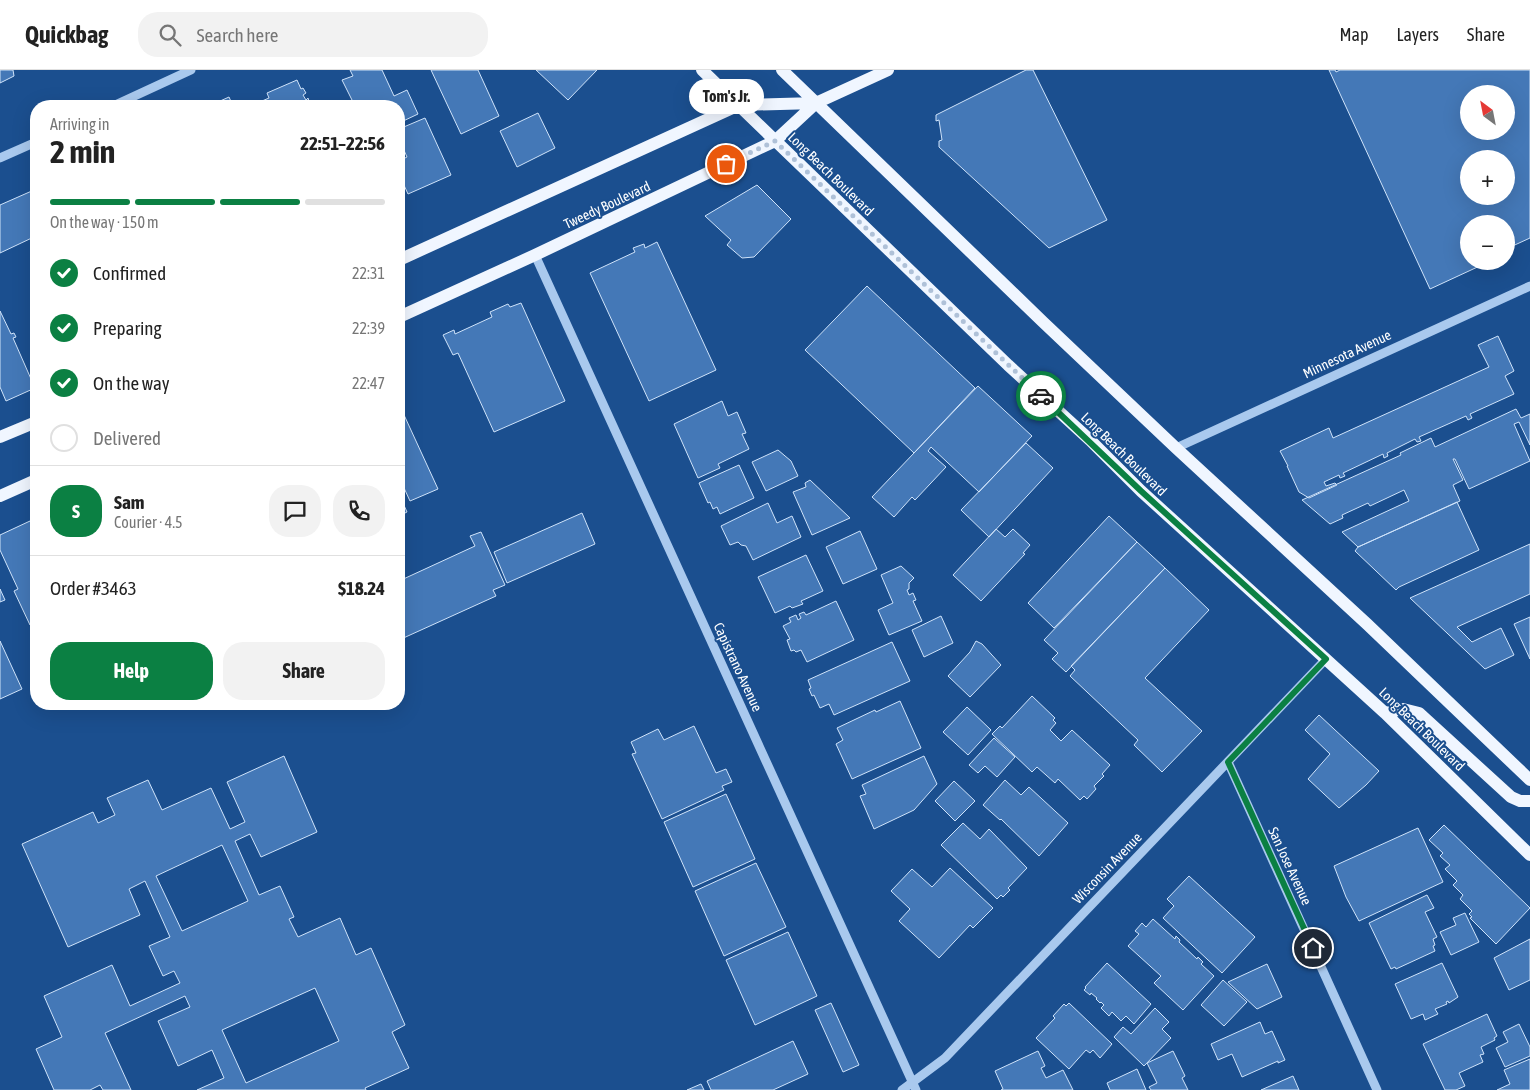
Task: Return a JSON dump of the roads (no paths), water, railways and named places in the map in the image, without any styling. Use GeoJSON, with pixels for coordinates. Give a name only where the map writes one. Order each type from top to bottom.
{"type":"FeatureCollection","features":[{"type":"Feature","properties":{"kind":"main road","name":"Long Beach Boulevard"},"geometry":{"type":"LineString","coordinates":[[702,70],[1141,491],[1385,713],[1530,855]]}},
{"type":"Feature","properties":{"kind":"main road"},"geometry":{"type":"LineString","coordinates":[[782,70],[1176,448],[1367,624],[1530,780]]}},
{"type":"Feature","properties":{"kind":"main road","name":"Tweedy Boulevard"},"geometry":{"type":"LineString","coordinates":[[405,314],[775,141],[816,102],[888,70]]}},
{"type":"Feature","properties":{"kind":"main road","name":"Tweedy Boulevard"},"geometry":{"type":"LineString","coordinates":[[405,257],[739,105],[816,102]]}},
{"type":"Feature","properties":{"kind":"main road"},"geometry":{"type":"LineString","coordinates":[[0,437],[30,424]]}},
{"type":"Feature","properties":{"kind":"main road"},"geometry":{"type":"LineString","coordinates":[[0,496],[30,483]]}},
{"type":"Feature","properties":{"kind":"main road"},"geometry":{"type":"LineString","coordinates":[[1385,713],[1403,709],[1419,713],[1511,796],[1520,801],[1530,801]]}},
{"type":"Feature","properties":{"kind":"street"},"geometry":{"type":"LineString","coordinates":[[126,100],[191,70]]}},
{"type":"Feature","properties":{"kind":"street"},"geometry":{"type":"LineString","coordinates":[[0,158],[30,145]]}},
{"type":"Feature","properties":{"kind":"street","name":"Capistrano Avenue"},"geometry":{"type":"LineString","coordinates":[[535,255],[914,1086]]}},
{"type":"Feature","properties":{"kind":"street","name":"Minnesota Avenue"},"geometry":{"type":"LineString","coordinates":[[1176,448],[1530,286]]}},
{"type":"Feature","properties":{"kind":"street","name":"Wisconsin Avenue"},"geometry":{"type":"LineString","coordinates":[[902,1090],[914,1086],[945,1058],[1326,659]]}},
{"type":"Feature","properties":{"kind":"street","name":"San Jose Avenue"},"geometry":{"type":"LineString","coordinates":[[1228,762],[1378,1090]]}},
{"type":"Feature","properties":{"kind":"place","name":"Tom's Jr."},"geometry":{"type":"Point","coordinates":[726,164]}}]}
